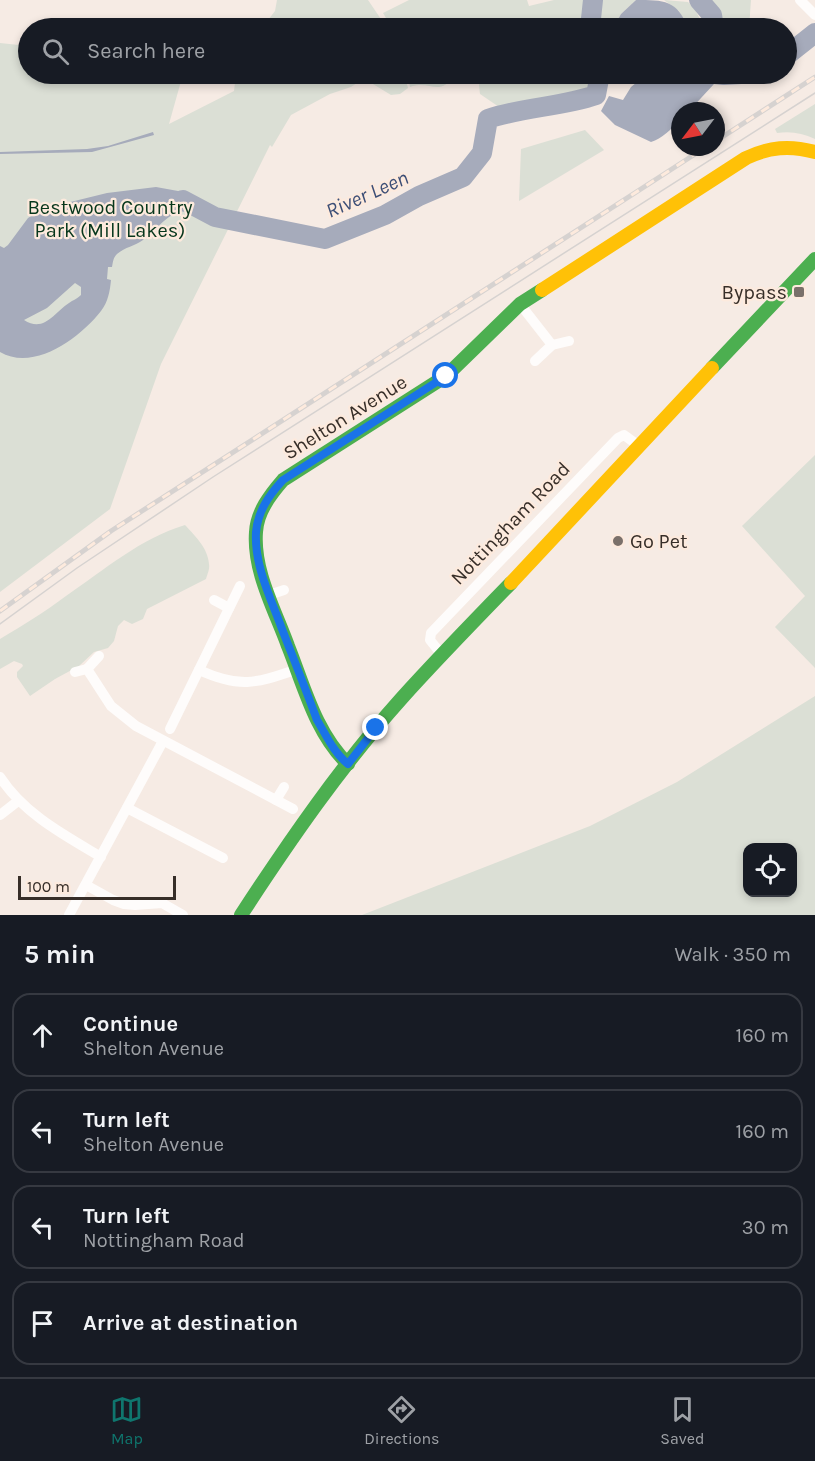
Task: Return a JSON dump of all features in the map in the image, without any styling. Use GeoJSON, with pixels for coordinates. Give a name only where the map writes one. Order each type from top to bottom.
{"type":"FeatureCollection","features":[{"type":"Feature","properties":{"kind":"street","name":"Shelton Avenue"},"geometry":{"type":"LineString","coordinates":[[348,764],[341,758],[317,720],[269,595],[256,547],[256,530],[261,512],[270,494],[283,480],[446,376],[520,304],[748,156],[782,147],[801,148],[815,152]]}},
{"type":"Feature","properties":{"kind":"street","name":"Nottingham Road"},"geometry":{"type":"LineString","coordinates":[[241,915],[306,817],[376,728],[815,259]]}},
{"type":"Feature","properties":{"kind":"street"},"geometry":{"type":"LineString","coordinates":[[520,304],[552,345]]}},
{"type":"Feature","properties":{"kind":"street"},"geometry":{"type":"LineString","coordinates":[[535,361],[552,345],[569,341]]}},
{"type":"Feature","properties":{"kind":"street","name":"Nottingham Road"},"geometry":{"type":"LineString","coordinates":[[442,656],[429,640],[431,633],[618,438],[624,435],[639,446]]}},
{"type":"Feature","properties":{"kind":"street"},"geometry":{"type":"LineString","coordinates":[[170,729],[240,586]]}},
{"type":"Feature","properties":{"kind":"street"},"geometry":{"type":"LineString","coordinates":[[269,595],[284,590]]}},
{"type":"Feature","properties":{"kind":"street"},"geometry":{"type":"LineString","coordinates":[[214,600],[229,608]]}},
{"type":"Feature","properties":{"kind":"street"},"geometry":{"type":"LineString","coordinates":[[75,672],[87,669],[99,656]]}},
{"type":"Feature","properties":{"kind":"street"},"geometry":{"type":"LineString","coordinates":[[87,669],[111,706],[136,726],[293,810]]}},
{"type":"Feature","properties":{"kind":"street"},"geometry":{"type":"LineString","coordinates":[[199,670],[234,682],[259,682],[298,669]]}},
{"type":"Feature","properties":{"kind":"street"},"geometry":{"type":"LineString","coordinates":[[69,915],[163,741]]}},
{"type":"Feature","properties":{"kind":"street"},"geometry":{"type":"LineString","coordinates":[[0,777],[18,801],[62,834],[101,857]]}},
{"type":"Feature","properties":{"kind":"street"},"geometry":{"type":"LineString","coordinates":[[276,801],[284,788]]}},
{"type":"Feature","properties":{"kind":"street"},"geometry":{"type":"LineString","coordinates":[[0,815],[18,801]]}},
{"type":"Feature","properties":{"kind":"street"},"geometry":{"type":"LineString","coordinates":[[127,808],[223,858]]}},
{"type":"Feature","properties":{"kind":"street"},"geometry":{"type":"LineString","coordinates":[[86,885],[124,904],[162,903],[183,915]]}},
{"type":"Feature","properties":{"kind":"green space"},"geometry":{"type":"Polygon","coordinates":[[[277,0],[368,0],[380,18],[270,18],[275,11],[277,0]]]}},
{"type":"Feature","properties":{"kind":"green space"},"geometry":{"type":"Polygon","coordinates":[[[409,0],[527,0],[529,6],[554,0],[589,0],[592,18],[386,18],[383,13],[409,0]]]}},
{"type":"Feature","properties":{"kind":"green space"},"geometry":{"type":"Polygon","coordinates":[[[596,0],[636,0],[619,18],[599,17],[596,0]]]}},
{"type":"Feature","properties":{"kind":"green space"},"geometry":{"type":"Polygon","coordinates":[[[664,0],[688,2],[699,18],[683,18],[679,11],[664,0]]]}},
{"type":"Feature","properties":{"kind":"green space"},"geometry":{"type":"Polygon","coordinates":[[[711,0],[751,0],[750,18],[722,17],[711,0]]]}},
{"type":"Feature","properties":{"kind":"green space","name":"Bestwood Country Park (Mill Lakes)"},"geometry":{"type":"Polygon","coordinates":[[[0,43],[18,45],[18,84],[180,84],[169,124],[234,91],[235,84],[356,84],[330,94],[291,115],[272,147],[270,145],[161,364],[110,509],[0,592],[0,43]]]}},
{"type":"Feature","properties":{"kind":"green space","name":"Bestwood Country Park (Mill Lakes)"},"geometry":{"type":"Polygon","coordinates":[[[373,84],[407,84],[408,88],[400,94],[391,95],[373,84]]]}},
{"type":"Feature","properties":{"kind":"green space"},"geometry":{"type":"Polygon","coordinates":[[[409,84],[446,84],[439,87],[417,85],[410,87],[409,84]]]}},
{"type":"Feature","properties":{"kind":"green space"},"geometry":{"type":"Polygon","coordinates":[[[596,84],[595,89],[588,93],[502,109],[480,94],[479,85],[596,84]]]}},
{"type":"Feature","properties":{"kind":"green space"},"geometry":{"type":"Polygon","coordinates":[[[815,104],[815,139],[796,133],[777,133],[775,129],[815,104]]]}},
{"type":"Feature","properties":{"kind":"green space"},"geometry":{"type":"Polygon","coordinates":[[[585,130],[604,150],[519,201],[521,149],[585,130]]]}},
{"type":"Feature","properties":{"kind":"green space"},"geometry":{"type":"Polygon","coordinates":[[[815,455],[815,668],[775,627],[805,596],[742,526],[815,455]]]}},
{"type":"Feature","properties":{"kind":"green space"},"geometry":{"type":"Polygon","coordinates":[[[185,525],[200,543],[208,558],[209,570],[206,579],[147,609],[143,619],[132,624],[124,620],[118,626],[114,641],[108,648],[94,652],[79,666],[30,696],[17,677],[22,664],[14,661],[0,669],[0,639],[42,613],[138,546],[185,525]]]}},
{"type":"Feature","properties":{"kind":"green space"},"geometry":{"type":"Polygon","coordinates":[[[815,696],[815,915],[362,915],[590,826],[677,782],[815,696]]]}},
{"type":"Feature","properties":{"kind":"water"},"geometry":{"type":"Polygon","coordinates":[[[636,0],[654,0],[674,7],[683,18],[619,18],[636,0]]]}},
{"type":"Feature","properties":{"kind":"water"},"geometry":{"type":"Polygon","coordinates":[[[635,84],[714,84],[697,102],[671,102],[671,129],[659,139],[651,142],[615,125],[601,111],[609,96],[623,100],[635,84]]]}},
{"type":"Feature","properties":{"kind":"water"},"geometry":{"type":"Polygon","coordinates":[[[153,132],[154,135],[92,152],[0,154],[0,152],[87,149],[108,146],[153,132]]]}},
{"type":"Feature","properties":{"kind":"water"},"geometry":{"type":"Polygon","coordinates":[[[156,187],[178,191],[203,202],[197,217],[186,211],[179,212],[162,222],[143,240],[117,254],[112,267],[108,267],[107,279],[111,280],[111,284],[103,308],[81,332],[69,341],[41,355],[27,358],[13,357],[0,352],[0,246],[4,248],[8,245],[28,218],[42,209],[107,193],[156,187]],[[75,283],[47,308],[24,320],[37,324],[43,323],[81,295],[81,287],[75,283]]]}},
{"type":"Feature","properties":{"kind":"waterway","name":"River Leen"},"geometry":{"type":"LineString","coordinates":[[591,18],[593,0]]}},
{"type":"Feature","properties":{"kind":"waterway","name":"River Leen"},"geometry":{"type":"LineString","coordinates":[[699,0],[712,18]]}},
{"type":"Feature","properties":{"kind":"waterway","name":"River Leen"},"geometry":{"type":"LineString","coordinates":[[797,47],[815,33]]}},
{"type":"Feature","properties":{"kind":"waterway","name":"River Leen"},"geometry":{"type":"LineString","coordinates":[[177,202],[183,200],[215,217],[325,239],[385,215],[419,196],[463,177],[482,153],[488,119],[596,95],[598,84]]}},
{"type":"Feature","properties":{"kind":"tram line"},"geometry":{"type":"LineString","coordinates":[[0,624],[77,568],[213,477],[815,93]]}},
{"type":"Feature","properties":{"kind":"railway"},"geometry":{"type":"LineString","coordinates":[[725,135],[815,77]]}},
{"type":"Feature","properties":{"kind":"railway"},"geometry":{"type":"LineString","coordinates":[[0,611],[111,531],[692,156]]}},
{"type":"Feature","properties":{"kind":"traffic: fast"},"geometry":{"type":"LineString","coordinates":[[712,368],[815,259]]}},
{"type":"Feature","properties":{"kind":"traffic: fast"},"geometry":{"type":"LineString","coordinates":[[348,764],[327,739],[319,724],[261,576],[256,532],[262,511],[283,480],[446,376],[520,304],[542,290]]}},
{"type":"Feature","properties":{"kind":"traffic: fast"},"geometry":{"type":"LineString","coordinates":[[241,915],[297,831],[379,724],[511,583]]}},
{"type":"Feature","properties":{"kind":"traffic: slow"},"geometry":{"type":"LineString","coordinates":[[542,290],[746,158],[763,151],[780,148],[797,148],[815,152]]}},
{"type":"Feature","properties":{"kind":"traffic: slow"},"geometry":{"type":"LineString","coordinates":[[511,583],[712,368]]}},
{"type":"Feature","properties":{"kind":"place","name":"Bypass"},"geometry":{"type":"Point","coordinates":[799,292]}},
{"type":"Feature","properties":{"kind":"place","name":"Go Pet"},"geometry":{"type":"Point","coordinates":[618,541]}},
{"type":"Feature","properties":{"kind":"route"},"geometry":{"type":"LineString","coordinates":[[376,728],[348,764],[341,758],[323,731],[269,595],[256,547],[256,530],[261,512],[270,494],[283,480],[446,376]]}}]}
